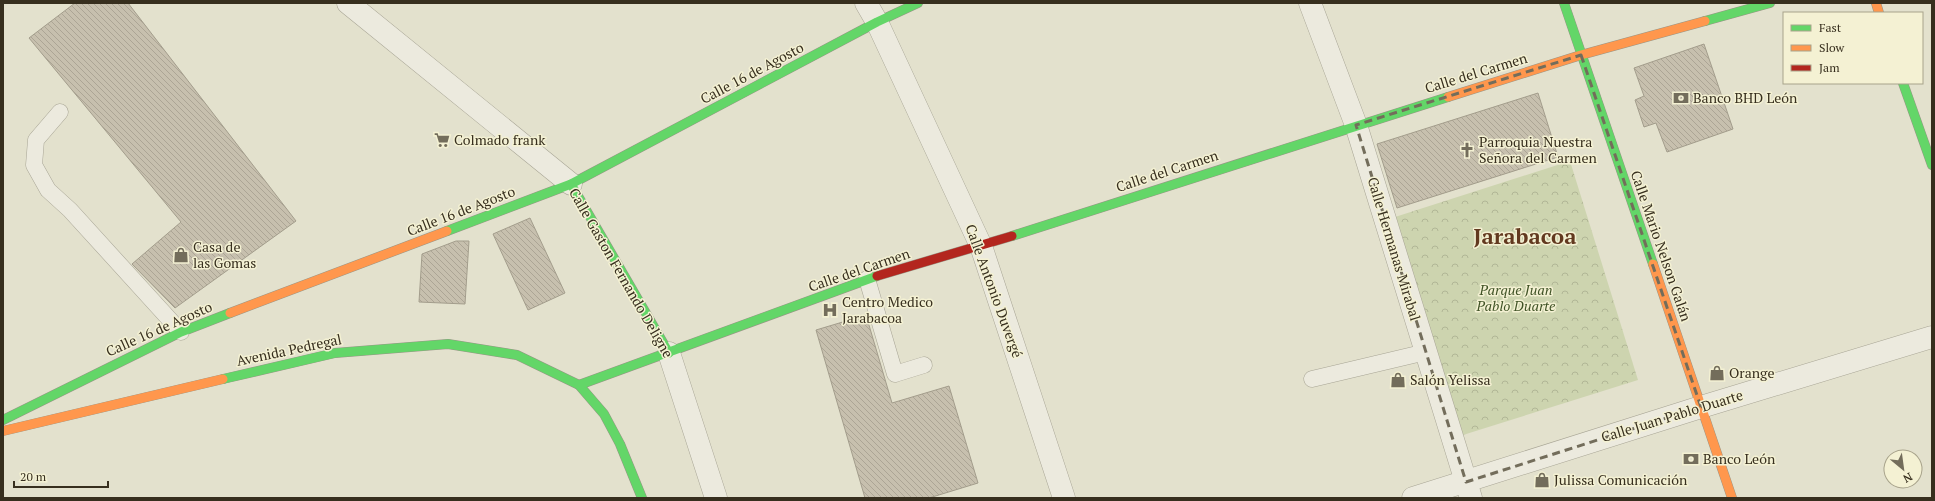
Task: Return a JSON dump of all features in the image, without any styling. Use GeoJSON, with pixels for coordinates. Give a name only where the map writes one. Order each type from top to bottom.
{"type":"FeatureCollection","features":[{"type":"Feature","properties":{"kind":"street","name":"Calle Gaston Fernando Deligne"},"geometry":{"type":"LineString","coordinates":[[348,3],[571,184],[669,353],[716,498]]}},
{"type":"Feature","properties":{"kind":"street","name":"Calle Antonio Duvergé"},"geometry":{"type":"LineString","coordinates":[[866,3],[877,22],[981,246],[1064,498]]}},
{"type":"Feature","properties":{"kind":"street","name":"Calle 16 de Agosto"},"geometry":{"type":"LineString","coordinates":[[3,420],[181,332],[571,184],[877,22],[918,3]]}},
{"type":"Feature","properties":{"kind":"street","name":"Calle Hermanas Mirabal"},"geometry":{"type":"LineString","coordinates":[[1310,3],[1356,125],[1469,490]]}},
{"type":"Feature","properties":{"kind":"street","name":"Calle Mario Nelson Galán"},"geometry":{"type":"LineString","coordinates":[[1564,3],[1732,498]]}},
{"type":"Feature","properties":{"kind":"street","name":"Calle del Carmen"},"geometry":{"type":"LineString","coordinates":[[579,385],[867,280],[981,246],[1356,125],[1581,55],[1770,3]]}},
{"type":"Feature","properties":{"kind":"street"},"geometry":{"type":"LineString","coordinates":[[1904,84],[1932,165]]}},
{"type":"Feature","properties":{"kind":"street","name":"Calle Juan Pablo Duarte"},"geometry":{"type":"LineString","coordinates":[[1413,498],[1469,490],[1701,406],[1932,337]]}},
{"type":"Feature","properties":{"kind":"street","name":"Avenida Pedregal"},"geometry":{"type":"LineString","coordinates":[[3,431],[335,353],[394,347],[448,344],[517,355],[579,385]]}},
{"type":"Feature","properties":{"kind":"street"},"geometry":{"type":"LineString","coordinates":[[579,385],[604,414],[620,444],[642,498]]}},
{"type":"Feature","properties":{"kind":"lane"},"geometry":{"type":"LineString","coordinates":[[60,112],[36,140],[34,165],[48,190],[70,210],[181,332]]}},
{"type":"Feature","properties":{"kind":"lane"},"geometry":{"type":"LineString","coordinates":[[867,280],[895,374],[924,365]]}},
{"type":"Feature","properties":{"kind":"lane"},"geometry":{"type":"LineString","coordinates":[[1312,379],[1426,352]]}},
{"type":"Feature","properties":{"kind":"highlighted area"},"geometry":{"type":"Polygon","coordinates":[[[1581,55],[1701,407],[1466,482],[1356,125],[1581,55]]]}},
{"type":"Feature","properties":{"kind":"green space","name":"Parque Juan Pablo Duarte"},"geometry":{"type":"Polygon","coordinates":[[[1570,161],[1638,380],[1463,435],[1395,217],[1570,161]]]}},
{"type":"Feature","properties":{"kind":"building"},"geometry":{"type":"Polygon","coordinates":[[[75,3],[128,3],[296,221],[175,308],[132,264],[181,222],[29,38],[75,3]]]}},
{"type":"Feature","properties":{"kind":"building","name":"Banco BHD León"},"geometry":{"type":"Polygon","coordinates":[[[1704,44],[1733,129],[1667,152],[1656,123],[1644,127],[1635,100],[1644,96],[1634,68],[1704,44]]]}},
{"type":"Feature","properties":{"kind":"building","name":"Parroquia Nuestra Señora del Carmen"},"geometry":{"type":"Polygon","coordinates":[[[1538,93],[1558,157],[1397,208],[1377,144],[1538,93]]]}},
{"type":"Feature","properties":{"kind":"building"},"geometry":{"type":"Polygon","coordinates":[[[530,218],[565,293],[528,310],[493,234],[530,218]]]}},
{"type":"Feature","properties":{"kind":"building"},"geometry":{"type":"Polygon","coordinates":[[[456,241],[469,241],[465,304],[419,302],[422,254],[456,241]]]}},
{"type":"Feature","properties":{"kind":"building"},"geometry":{"type":"Polygon","coordinates":[[[866,315],[892,403],[949,386],[978,483],[929,498],[865,498],[816,330],[866,315]]]}},
{"type":"Feature","properties":{"kind":"traffic: fast"},"geometry":{"type":"LineString","coordinates":[[447,231],[571,184],[877,22],[918,3]]}},
{"type":"Feature","properties":{"kind":"traffic: fast"},"geometry":{"type":"LineString","coordinates":[[1564,3],[1653,264]]}},
{"type":"Feature","properties":{"kind":"traffic: fast"},"geometry":{"type":"LineString","coordinates":[[1705,21],[1770,3]]}},
{"type":"Feature","properties":{"kind":"traffic: fast"},"geometry":{"type":"LineString","coordinates":[[1903,84],[1932,165]]}},
{"type":"Feature","properties":{"kind":"traffic: fast"},"geometry":{"type":"LineString","coordinates":[[1012,236],[1448,97]]}},
{"type":"Feature","properties":{"kind":"traffic: fast"},"geometry":{"type":"LineString","coordinates":[[571,184],[669,353]]}},
{"type":"Feature","properties":{"kind":"traffic: fast"},"geometry":{"type":"LineString","coordinates":[[579,385],[877,276]]}},
{"type":"Feature","properties":{"kind":"traffic: fast"},"geometry":{"type":"LineString","coordinates":[[3,420],[181,332],[230,313]]}},
{"type":"Feature","properties":{"kind":"traffic: fast"},"geometry":{"type":"LineString","coordinates":[[223,379],[335,353],[448,344],[517,355],[579,385],[604,414],[620,444],[642,498]]}},
{"type":"Feature","properties":{"kind":"traffic: slow"},"geometry":{"type":"LineString","coordinates":[[1876,3],[1879,12]]}},
{"type":"Feature","properties":{"kind":"traffic: slow"},"geometry":{"type":"LineString","coordinates":[[1448,97],[1581,55],[1705,21]]}},
{"type":"Feature","properties":{"kind":"traffic: slow"},"geometry":{"type":"LineString","coordinates":[[230,313],[447,231]]}},
{"type":"Feature","properties":{"kind":"traffic: slow"},"geometry":{"type":"LineString","coordinates":[[1653,264],[1732,498]]}},
{"type":"Feature","properties":{"kind":"traffic: slow"},"geometry":{"type":"LineString","coordinates":[[3,431],[223,379]]}},
{"type":"Feature","properties":{"kind":"traffic: jam"},"geometry":{"type":"LineString","coordinates":[[877,276],[1012,236]]}},
{"type":"Feature","properties":{"kind":"place","name":"Banco BHD León"},"geometry":{"type":"Point","coordinates":[1681,98]}},
{"type":"Feature","properties":{"kind":"place","name":"Colmado frank"},"geometry":{"type":"Point","coordinates":[442,140]}},
{"type":"Feature","properties":{"kind":"place","name":"Parroquia Nuestra Señora del Carmen"},"geometry":{"type":"Point","coordinates":[1467,150]}},
{"type":"Feature","properties":{"kind":"place","name":"Casa de las Gomas"},"geometry":{"type":"Point","coordinates":[181,255]}},
{"type":"Feature","properties":{"kind":"place","name":"Centro Medico Jarabacoa"},"geometry":{"type":"Point","coordinates":[830,310]}},
{"type":"Feature","properties":{"kind":"place","name":"Orange"},"geometry":{"type":"Point","coordinates":[1717,373]}},
{"type":"Feature","properties":{"kind":"place","name":"Salón Yelissa"},"geometry":{"type":"Point","coordinates":[1398,380]}},
{"type":"Feature","properties":{"kind":"place","name":"Banco León"},"geometry":{"type":"Point","coordinates":[1691,459]}},
{"type":"Feature","properties":{"kind":"place","name":"Julissa Comunicación"},"geometry":{"type":"Point","coordinates":[1542,480]}},
{"type":"Feature","properties":{"kind":"district","name":"Jarabacoa"},"geometry":{"type":"Point","coordinates":[1525,236]}}]}
